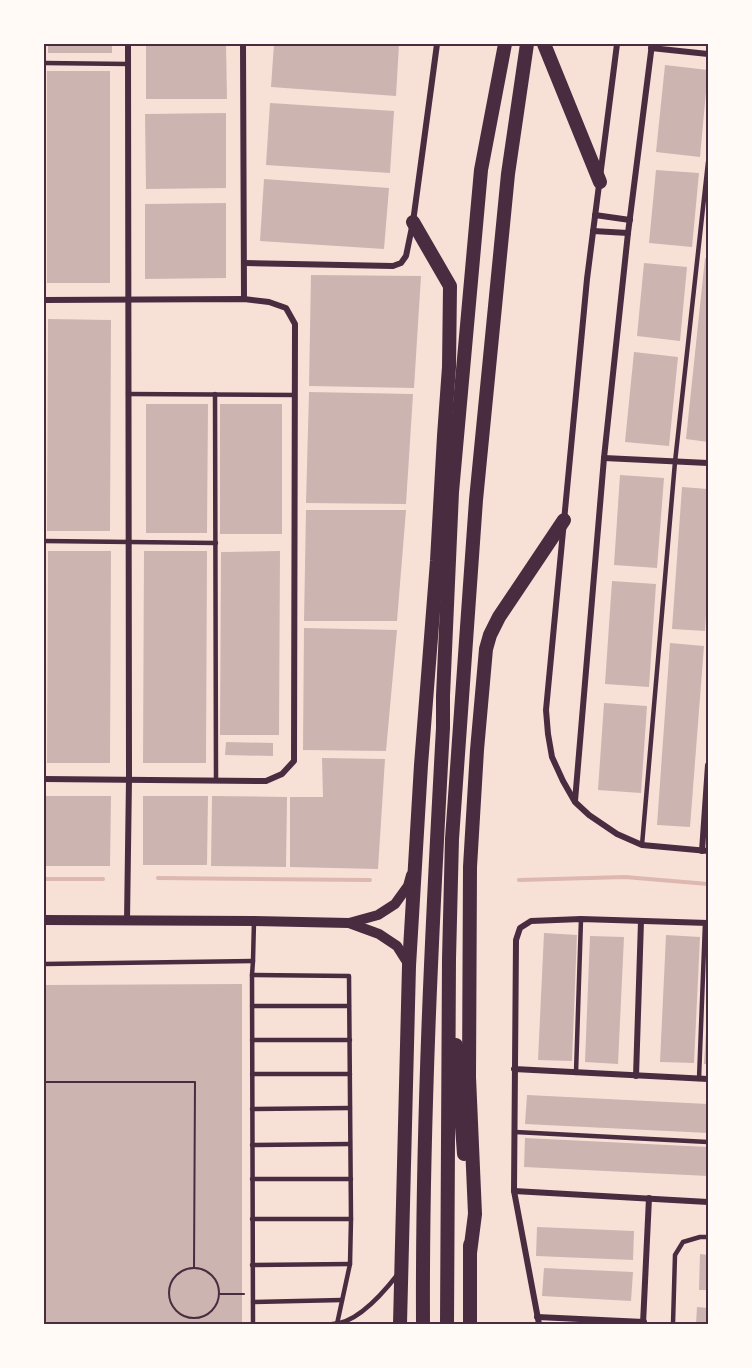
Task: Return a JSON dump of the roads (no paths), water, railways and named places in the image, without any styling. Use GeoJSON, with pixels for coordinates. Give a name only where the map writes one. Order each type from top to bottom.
{"type":"FeatureCollection","features":[{"type":"Feature","properties":{"kind":"highway"},"geometry":{"type":"LineString","coordinates":[[449,367],[460,315],[482,170],[505,44]]}},
{"type":"Feature","properties":{"kind":"highway"},"geometry":{"type":"LineString","coordinates":[[447,1324],[448,959],[452,839],[476,500],[508,174],[527,44]]}},
{"type":"Feature","properties":{"kind":"highway"},"geometry":{"type":"LineString","coordinates":[[544,44],[600,182]]}},
{"type":"Feature","properties":{"kind":"highway"},"geometry":{"type":"LineString","coordinates":[[423,1324],[423,1241],[432,931],[452,492],[482,170]]}},
{"type":"Feature","properties":{"kind":"highway"},"geometry":{"type":"LineString","coordinates":[[400,1324],[409,966],[449,367],[450,286],[412,222]]}},
{"type":"Feature","properties":{"kind":"highway"},"geometry":{"type":"LineString","coordinates":[[470,1253],[475,1214],[469,1077],[470,867],[486,649],[499,617],[564,520]]}},
{"type":"Feature","properties":{"kind":"highway"},"geometry":{"type":"LineString","coordinates":[[448,959],[470,1253],[470,1324]]}},
{"type":"Feature","properties":{"kind":"street"},"geometry":{"type":"LineString","coordinates":[[127,921],[129,779],[128,44]]}},
{"type":"Feature","properties":{"kind":"street"},"geometry":{"type":"LineString","coordinates":[[243,44],[243,299]]}},
{"type":"Feature","properties":{"kind":"street"},"geometry":{"type":"LineString","coordinates":[[243,263],[393,267],[401,263],[406,256],[412,222],[437,44]]}},
{"type":"Feature","properties":{"kind":"street"},"geometry":{"type":"LineString","coordinates":[[617,44],[593,231],[564,520],[546,710],[548,734],[552,757],[575,802],[589,815],[617,834],[642,845],[705,851],[708,765]]}},
{"type":"Feature","properties":{"kind":"street"},"geometry":{"type":"LineString","coordinates":[[575,802],[604,458],[651,46],[708,54]]}},
{"type":"Feature","properties":{"kind":"street"},"geometry":{"type":"LineString","coordinates":[[595,215],[630,220]]}},
{"type":"Feature","properties":{"kind":"street"},"geometry":{"type":"LineString","coordinates":[[593,231],[628,233]]}},
{"type":"Feature","properties":{"kind":"street"},"geometry":{"type":"LineString","coordinates":[[44,300],[243,299],[269,302],[286,308],[295,324],[294,761],[282,774],[266,781],[44,778]]}},
{"type":"Feature","properties":{"kind":"street"},"geometry":{"type":"LineString","coordinates":[[604,458],[708,463]]}},
{"type":"Feature","properties":{"kind":"street"},"geometry":{"type":"LineString","coordinates":[[44,921],[349,923],[378,915],[395,904],[408,886],[415,863]]}},
{"type":"Feature","properties":{"kind":"street"},"geometry":{"type":"LineString","coordinates":[[539,1324],[514,1191],[516,940],[520,928],[531,921],[581,919],[707,923]]}},
{"type":"Feature","properties":{"kind":"street"},"geometry":{"type":"LineString","coordinates":[[636,1076],[641,921]]}},
{"type":"Feature","properties":{"kind":"street"},"geometry":{"type":"LineString","coordinates":[[349,923],[379,934],[397,946],[409,966]]}},
{"type":"Feature","properties":{"kind":"street"},"geometry":{"type":"LineString","coordinates":[[514,1069],[708,1079]]}},
{"type":"Feature","properties":{"kind":"street"},"geometry":{"type":"LineString","coordinates":[[514,1191],[708,1202]]}},
{"type":"Feature","properties":{"kind":"street"},"geometry":{"type":"LineString","coordinates":[[537,1317],[644,1323],[649,1198]]}},
{"type":"Feature","properties":{"kind":"lane"},"geometry":{"type":"LineString","coordinates":[[44,63],[128,64]]}},
{"type":"Feature","properties":{"kind":"lane"},"geometry":{"type":"LineString","coordinates":[[642,845],[675,462],[708,162]]}},
{"type":"Feature","properties":{"kind":"lane"},"geometry":{"type":"LineString","coordinates":[[128,394],[295,395]]}},
{"type":"Feature","properties":{"kind":"lane"},"geometry":{"type":"LineString","coordinates":[[215,394],[216,780]]}},
{"type":"Feature","properties":{"kind":"lane"},"geometry":{"type":"LineString","coordinates":[[44,541],[216,543]]}},
{"type":"Feature","properties":{"kind":"lane"},"geometry":{"type":"LineString","coordinates":[[576,1073],[581,919]]}},
{"type":"Feature","properties":{"kind":"lane"},"geometry":{"type":"LineString","coordinates":[[253,1324],[252,975],[254,921]]}},
{"type":"Feature","properties":{"kind":"lane"},"geometry":{"type":"LineString","coordinates":[[699,1079],[707,923]]}},
{"type":"Feature","properties":{"kind":"lane"},"geometry":{"type":"LineString","coordinates":[[44,964],[253,961]]}},
{"type":"Feature","properties":{"kind":"lane"},"geometry":{"type":"LineString","coordinates":[[252,975],[349,976],[350,1264],[337,1324]]}},
{"type":"Feature","properties":{"kind":"lane"},"geometry":{"type":"LineString","coordinates":[[252,1006],[349,1006]]}},
{"type":"Feature","properties":{"kind":"lane"},"geometry":{"type":"LineString","coordinates":[[252,1040],[350,1040]]}},
{"type":"Feature","properties":{"kind":"lane"},"geometry":{"type":"LineString","coordinates":[[252,1074],[350,1074]]}},
{"type":"Feature","properties":{"kind":"lane"},"geometry":{"type":"LineString","coordinates":[[252,1108],[350,1108]]}},
{"type":"Feature","properties":{"kind":"lane"},"geometry":{"type":"LineString","coordinates":[[515,1132],[708,1142]]}},
{"type":"Feature","properties":{"kind":"lane"},"geometry":{"type":"LineString","coordinates":[[252,1144],[350,1144]]}},
{"type":"Feature","properties":{"kind":"lane"},"geometry":{"type":"LineString","coordinates":[[252,1179],[351,1179]]}},
{"type":"Feature","properties":{"kind":"lane"},"geometry":{"type":"LineString","coordinates":[[252,1219],[351,1219]]}},
{"type":"Feature","properties":{"kind":"lane"},"geometry":{"type":"LineString","coordinates":[[674,1324],[675,1255],[683,1242],[708,1237]]}},
{"type":"Feature","properties":{"kind":"lane"},"geometry":{"type":"LineString","coordinates":[[252,1265],[350,1264]]}},
{"type":"Feature","properties":{"kind":"lane"},"geometry":{"type":"LineString","coordinates":[[332,1324],[361,1314],[402,1269]]}},
{"type":"Feature","properties":{"kind":"lane"},"geometry":{"type":"LineString","coordinates":[[253,1302],[342,1300]]}},
{"type":"Feature","properties":{"kind":"waterway"},"geometry":{"type":"LineString","coordinates":[[519,880],[625,877],[708,884]]}},
{"type":"Feature","properties":{"kind":"waterway"},"geometry":{"type":"LineString","coordinates":[[158,878],[370,880]]}},
{"type":"Feature","properties":{"kind":"waterway"},"geometry":{"type":"LineString","coordinates":[[44,879],[103,879]]}}]}
